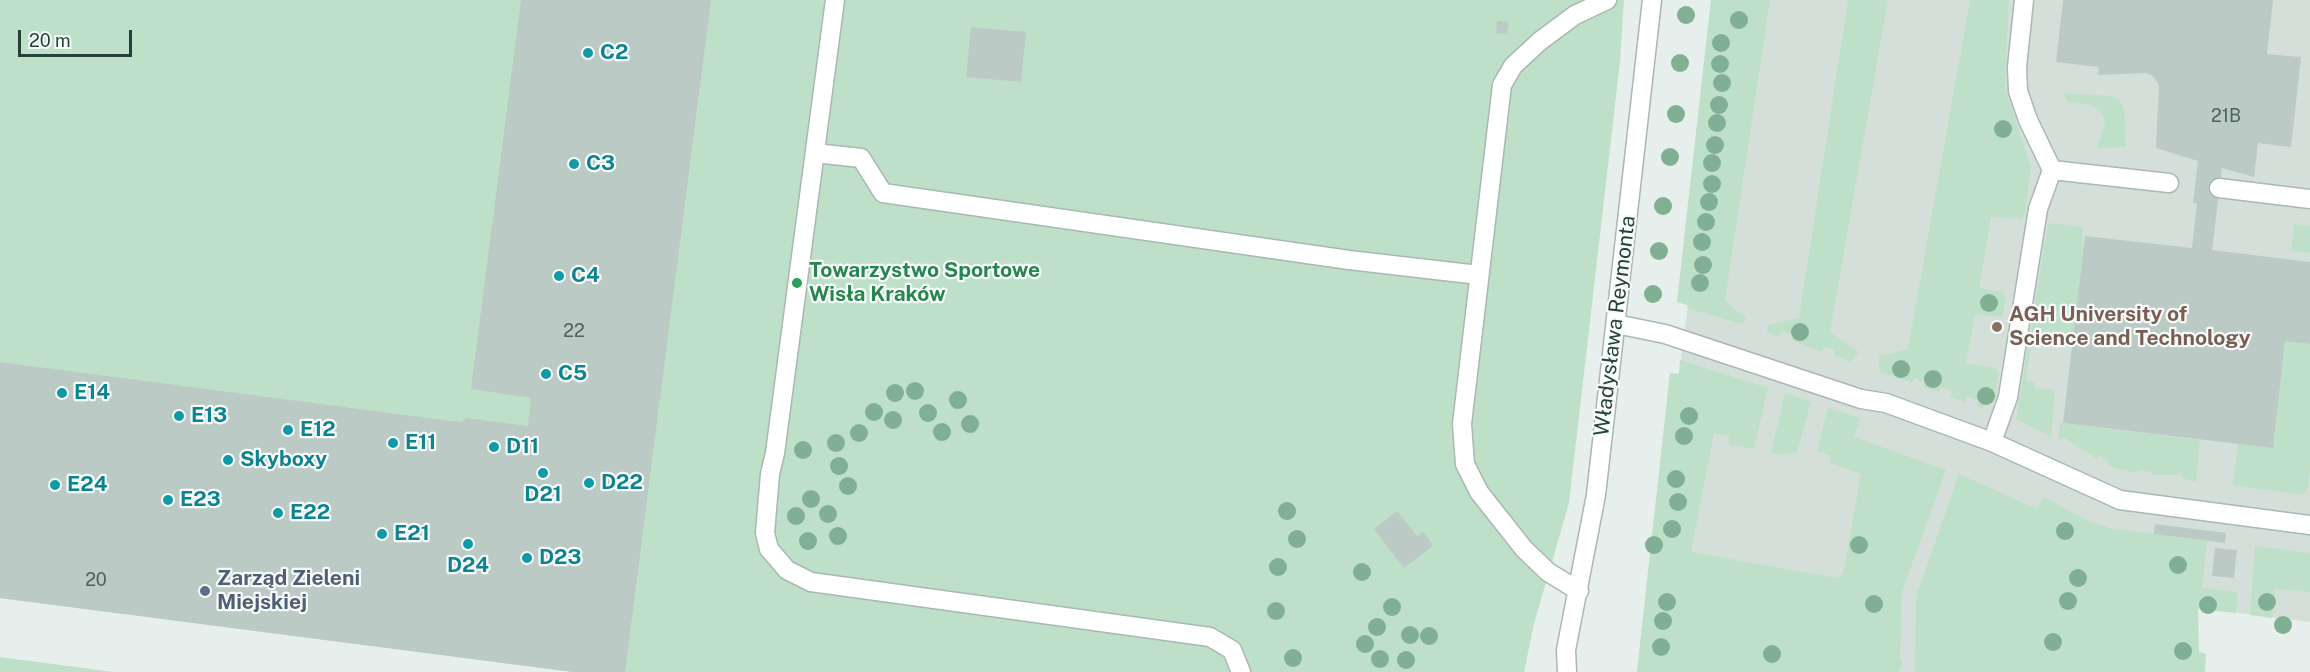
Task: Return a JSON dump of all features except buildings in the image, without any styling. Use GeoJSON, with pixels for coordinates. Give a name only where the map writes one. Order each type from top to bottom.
{"type":"FeatureCollection","features":[{"type":"Feature","properties":{"kind":"street"},"geometry":{"type":"LineString","coordinates":[[835,0],[766,507],[766,540],[779,563],[787,570],[811,582],[1210,637],[1232,650],[1241,672]]}},
{"type":"Feature","properties":{"kind":"street"},"geometry":{"type":"LineString","coordinates":[[1579,591],[1548,572],[1524,549],[1479,492],[1465,464],[1462,424],[1499,96],[1506,74],[1561,25],[1607,0]]}},
{"type":"Feature","properties":{"kind":"street","name":"Władysława Reymonta"},"geometry":{"type":"LineString","coordinates":[[1567,672],[1566,650],[1596,495],[1652,0]]}},
{"type":"Feature","properties":{"kind":"street"},"geometry":{"type":"LineString","coordinates":[[1992,442],[2008,397],[2038,209],[2052,170],[2028,120],[2018,91],[2017,67],[2024,0]]}},
{"type":"Feature","properties":{"kind":"street"},"geometry":{"type":"LineString","coordinates":[[815,153],[861,158],[883,193],[1349,260],[1479,275]]}},
{"type":"Feature","properties":{"kind":"street"},"geometry":{"type":"LineString","coordinates":[[2052,170],[2169,183]]}},
{"type":"Feature","properties":{"kind":"street"},"geometry":{"type":"LineString","coordinates":[[2219,188],[2310,199]]}},
{"type":"Feature","properties":{"kind":"street"},"geometry":{"type":"LineString","coordinates":[[1616,324],[1665,334],[1861,399],[1886,403],[1992,442],[2120,500],[2310,525]]}},
{"type":"Feature","properties":{"kind":"street","name":"Władysława Reymonta"},"geometry":{"type":"LineString","coordinates":[[1553,672],[1566,650]]}},
{"type":"Feature","properties":{"kind":"shaded area","name":"AGH University of Science and Technology"},"geometry":{"type":"Polygon","coordinates":[[[1711,0],[2310,0],[2310,622],[2198,608],[2110,672],[1637,672],[1670,373],[1679,374],[1688,305],[1677,302],[1711,0]]]}},
{"type":"Feature","properties":{"kind":"green space","name":"Towarzystwo Sportowe Wisła Kraków"},"geometry":{"type":"Polygon","coordinates":[[[0,0],[1624,0],[1620,62],[1569,503],[1534,624],[1524,672],[573,672],[0,598],[0,0]]]}},
{"type":"Feature","properties":{"kind":"green space"},"geometry":{"type":"Polygon","coordinates":[[[1711,0],[1770,0],[1725,301],[1746,318],[1742,324],[1687,308],[1688,305],[1677,302],[1711,0]]]}},
{"type":"Feature","properties":{"kind":"green space"},"geometry":{"type":"Polygon","coordinates":[[[1848,0],[1888,0],[1830,332],[1859,352],[1850,362],[1834,355],[1835,350],[1825,347],[1822,352],[1791,340],[1792,335],[1782,330],[1779,337],[1767,332],[1768,325],[1799,318],[1848,0]]]}},
{"type":"Feature","properties":{"kind":"green space"},"geometry":{"type":"Polygon","coordinates":[[[1970,0],[2009,0],[2005,87],[2031,167],[2025,213],[2022,219],[1991,217],[1979,288],[2002,292],[2006,297],[2003,314],[2000,317],[1975,314],[1966,363],[1995,368],[1999,374],[1993,398],[1982,408],[1977,406],[1978,400],[1967,397],[1965,402],[1950,397],[1952,391],[1941,387],[1939,392],[1923,387],[1925,382],[1914,378],[1912,383],[1880,372],[1879,363],[1879,356],[1908,349],[1970,0]]]}},
{"type":"Feature","properties":{"kind":"green space"},"geometry":{"type":"Polygon","coordinates":[[[2062,93],[2111,96],[2119,100],[2124,108],[2126,147],[2097,148],[2105,124],[2102,113],[2092,105],[2069,102],[2062,93]]]}},
{"type":"Feature","properties":{"kind":"green space"},"geometry":{"type":"Polygon","coordinates":[[[2048,223],[2082,227],[2083,250],[2073,342],[2032,338],[2026,381],[2035,382],[2035,388],[2055,390],[2051,437],[2016,419],[2048,223]]]}},
{"type":"Feature","properties":{"kind":"green space"},"geometry":{"type":"Polygon","coordinates":[[[2294,224],[2310,226],[2310,253],[2291,251],[2294,224]]]}},
{"type":"Feature","properties":{"kind":"green space"},"geometry":{"type":"Polygon","coordinates":[[[2285,341],[2310,344],[2310,469],[2308,486],[2303,495],[2233,485],[2238,444],[2273,447],[2285,341]]]}},
{"type":"Feature","properties":{"kind":"green space"},"geometry":{"type":"Polygon","coordinates":[[[1680,360],[1768,388],[1754,449],[1729,444],[1729,436],[1714,433],[1691,552],[1836,578],[1843,574],[1861,474],[1830,463],[1831,456],[1817,451],[1828,408],[1860,418],[1854,437],[1946,470],[1902,592],[1900,660],[1903,660],[1899,672],[1637,672],[1670,373],[1679,374],[1680,360]]]}},
{"type":"Feature","properties":{"kind":"green space"},"geometry":{"type":"Polygon","coordinates":[[[1785,393],[1811,402],[1797,452],[1779,455],[1771,453],[1785,393]]]}},
{"type":"Feature","properties":{"kind":"green space"},"geometry":{"type":"Polygon","coordinates":[[[2060,423],[2200,440],[2196,482],[2182,478],[2182,475],[2151,475],[2151,472],[2139,470],[2138,473],[2115,468],[2107,464],[2109,461],[2098,455],[2097,459],[2063,437],[2058,441],[2060,423]]]}},
{"type":"Feature","properties":{"kind":"green space"},"geometry":{"type":"Polygon","coordinates":[[[1959,474],[2037,509],[2044,497],[2088,521],[2110,528],[2207,541],[2202,588],[2238,592],[2236,613],[2198,609],[2199,652],[2206,654],[2205,672],[1915,672],[1916,597],[1959,474]]]}},
{"type":"Feature","properties":{"kind":"green space"},"geometry":{"type":"Polygon","coordinates":[[[2255,546],[2310,553],[2310,592],[2275,589],[2272,618],[2250,615],[2255,546]]]}},
{"type":"Feature","properties":{"kind":"green space"},"geometry":{"type":"Polygon","coordinates":[[[0,657],[113,672],[0,672],[0,657]]]}},
{"type":"Feature","properties":{"kind":"place","name":"C2"},"geometry":{"type":"Point","coordinates":[588,53]}},
{"type":"Feature","properties":{"kind":"place","name":"C3"},"geometry":{"type":"Point","coordinates":[574,164]}},
{"type":"Feature","properties":{"kind":"place","name":"C4"},"geometry":{"type":"Point","coordinates":[559,276]}},
{"type":"Feature","properties":{"kind":"place","name":"Towarzystwo Sportowe Wisła Kraków"},"geometry":{"type":"Point","coordinates":[797,283]}},
{"type":"Feature","properties":{"kind":"place","name":"AGH University of Science and Technology"},"geometry":{"type":"Point","coordinates":[1997,327]}},
{"type":"Feature","properties":{"kind":"place","name":"C5"},"geometry":{"type":"Point","coordinates":[546,374]}},
{"type":"Feature","properties":{"kind":"place","name":"E14"},"geometry":{"type":"Point","coordinates":[62,393]}},
{"type":"Feature","properties":{"kind":"place","name":"E13"},"geometry":{"type":"Point","coordinates":[179,416]}},
{"type":"Feature","properties":{"kind":"place","name":"E12"},"geometry":{"type":"Point","coordinates":[288,430]}},
{"type":"Feature","properties":{"kind":"place","name":"E11"},"geometry":{"type":"Point","coordinates":[393,443]}},
{"type":"Feature","properties":{"kind":"place","name":"D11"},"geometry":{"type":"Point","coordinates":[494,447]}},
{"type":"Feature","properties":{"kind":"place","name":"Skyboxy"},"geometry":{"type":"Point","coordinates":[228,460]}},
{"type":"Feature","properties":{"kind":"place","name":"D21"},"geometry":{"type":"Point","coordinates":[543,473]}},
{"type":"Feature","properties":{"kind":"place","name":"D22"},"geometry":{"type":"Point","coordinates":[589,483]}},
{"type":"Feature","properties":{"kind":"place","name":"E24"},"geometry":{"type":"Point","coordinates":[55,485]}},
{"type":"Feature","properties":{"kind":"place","name":"E23"},"geometry":{"type":"Point","coordinates":[168,500]}},
{"type":"Feature","properties":{"kind":"place","name":"E22"},"geometry":{"type":"Point","coordinates":[278,513]}},
{"type":"Feature","properties":{"kind":"place","name":"E21"},"geometry":{"type":"Point","coordinates":[382,534]}},
{"type":"Feature","properties":{"kind":"place","name":"D24"},"geometry":{"type":"Point","coordinates":[468,544]}},
{"type":"Feature","properties":{"kind":"place","name":"D23"},"geometry":{"type":"Point","coordinates":[527,558]}},
{"type":"Feature","properties":{"kind":"place","name":"Zarząd Zieleni Miejskiej"},"geometry":{"type":"Point","coordinates":[205,591]}}]}
